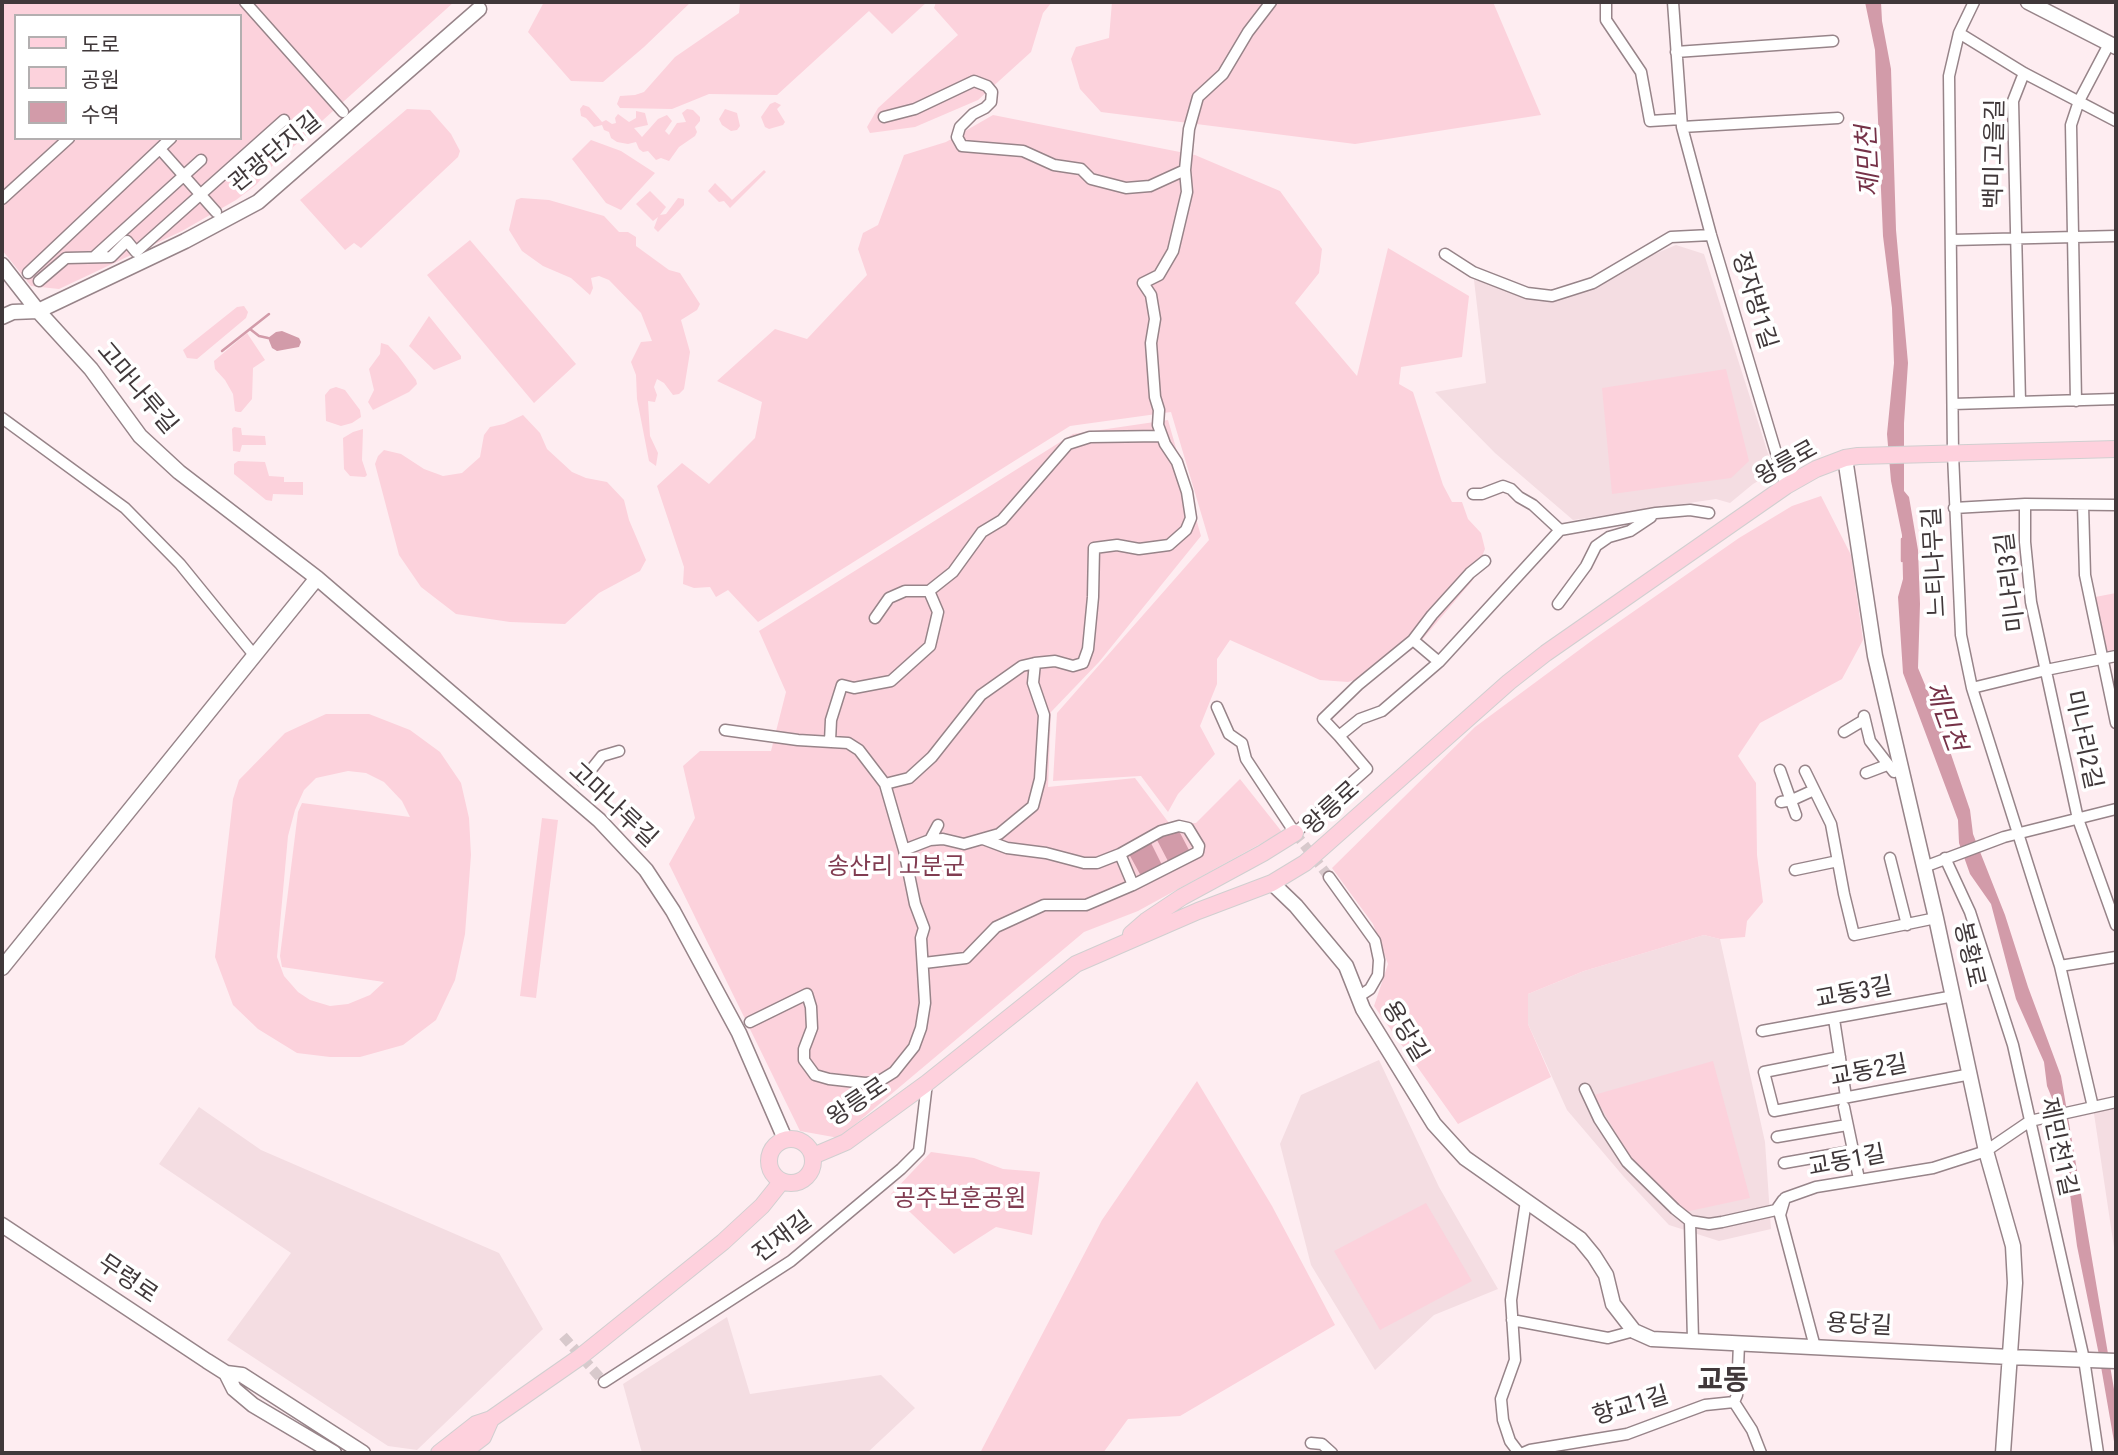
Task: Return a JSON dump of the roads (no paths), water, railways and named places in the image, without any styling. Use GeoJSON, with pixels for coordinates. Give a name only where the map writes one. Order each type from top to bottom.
{"type":"FeatureCollection","features":[{"type":"Feature","properties":{"kind":"main road"},"geometry":{"type":"LineString","coordinates":[[2028,2],[2113,46]]}},
{"type":"Feature","properties":{"kind":"main road","name":"관광단지길"},"geometry":{"type":"LineString","coordinates":[[2,317],[13,312],[38,311],[185,241],[258,202],[476,5]]}},
{"type":"Feature","properties":{"kind":"main road","name":"고마나루길"},"geometry":{"type":"LineString","coordinates":[[2,265],[38,311],[91,369],[140,436],[180,472],[317,578],[599,820],[646,870],[673,911],[739,1033],[785,1139]]}},
{"type":"Feature","properties":{"kind":"main road"},"geometry":{"type":"LineString","coordinates":[[1852,457],[2116,449]]}},
{"type":"Feature","properties":{"kind":"main road","name":"왕릉로"},"geometry":{"type":"LineString","coordinates":[[813,1156],[846,1142],[927,1083],[1076,964],[1198,911],[1272,883],[1305,863],[1499,691],[1546,653],[1786,486],[1816,469],[1852,457]]}},
{"type":"Feature","properties":{"kind":"main road","name":"봉황로"},"geometry":{"type":"LineString","coordinates":[[1852,457],[1875,656],[1894,767],[1924,867],[1986,1151],[2013,1246],[2015,1283],[2003,1453]]}},
{"type":"Feature","properties":{"kind":"main road"},"geometry":{"type":"LineString","coordinates":[[2,968],[317,578]]}},
{"type":"Feature","properties":{"kind":"main road"},"geometry":{"type":"LineString","coordinates":[[1117,946],[1146,921],[1168,907],[1295,833]]}},
{"type":"Feature","properties":{"kind":"main road","name":"용당길"},"geometry":{"type":"LineString","coordinates":[[1272,883],[1296,906],[1346,966],[1363,1009],[1434,1124],[1465,1158],[1580,1238],[1606,1275],[1613,1304],[1634,1331],[1652,1339],[2116,1361]]}},
{"type":"Feature","properties":{"kind":"main road","name":"왕릉로"},"geometry":{"type":"LineString","coordinates":[[439,1453],[476,1424],[491,1419],[580,1357],[723,1242],[762,1206],[782,1181],[792,1183],[806,1177],[813,1164],[813,1156],[805,1144],[792,1138],[785,1139]]}},
{"type":"Feature","properties":{"kind":"main road"},"geometry":{"type":"LineString","coordinates":[[782,1181],[772,1174],[768,1160],[773,1147],[785,1139]]}},
{"type":"Feature","properties":{"kind":"main road","name":"무령로"},"geometry":{"type":"LineString","coordinates":[[2,1225],[226,1373],[242,1376],[363,1453]]}},
{"type":"Feature","properties":{"kind":"main road","name":"무령로"},"geometry":{"type":"LineString","coordinates":[[226,1373],[234,1389],[253,1405],[334,1453]]}},
{"type":"Feature","properties":{"kind":"main road","name":"왕릉로"},"geometry":{"type":"LineString","coordinates":[[463,1453],[483,1437],[491,1419]]}},
{"type":"Feature","properties":{"kind":"street"},"geometry":{"type":"LineString","coordinates":[[244,2],[342,112]]}},
{"type":"Feature","properties":{"kind":"street"},"geometry":{"type":"LineString","coordinates":[[886,784],[909,778],[932,757],[981,695],[1022,666],[1055,661],[1073,666],[1083,663],[1088,649],[1094,548],[1117,545],[1139,549],[1170,545],[1186,530],[1191,518],[1187,492],[1177,462],[1158,425],[1159,410],[1155,397],[1150,343],[1155,319],[1150,295],[1143,283],[1159,275],[1173,251],[1187,192],[1185,170],[1189,129],[1198,97],[1223,74],[1248,32],[1271,2]]}},
{"type":"Feature","properties":{"kind":"street","name":"정자방1길"},"geometry":{"type":"LineString","coordinates":[[1673,2],[1682,123],[1711,234],[1786,486]]}},
{"type":"Feature","properties":{"kind":"street","name":"느티나무길"},"geometry":{"type":"LineString","coordinates":[[1974,2],[1959,33],[1949,76],[1953,404],[1946,454],[1954,508],[1961,635],[1972,688],[2060,966],[2093,1107]]}},
{"type":"Feature","properties":{"kind":"street"},"geometry":{"type":"LineString","coordinates":[[1606,4],[1606,20],[1641,72],[1650,121],[1682,123],[1838,118]]}},
{"type":"Feature","properties":{"kind":"street","name":"백미고을길"},"geometry":{"type":"LineString","coordinates":[[1959,33],[2024,73],[2116,121]]}},
{"type":"Feature","properties":{"kind":"street"},"geometry":{"type":"LineString","coordinates":[[1676,52],[1833,41]]}},
{"type":"Feature","properties":{"kind":"street"},"geometry":{"type":"LineString","coordinates":[[2076,401],[2071,125],[2079,101],[2113,46]]}},
{"type":"Feature","properties":{"kind":"street","name":"백미고을길"},"geometry":{"type":"LineString","coordinates":[[2020,402],[2013,101],[2024,73]]}},
{"type":"Feature","properties":{"kind":"street"},"geometry":{"type":"LineString","coordinates":[[884,117],[915,109],[974,81],[982,83],[992,92],[990,102],[960,127],[957,136],[962,146],[1023,151],[1054,165],[1081,169],[1091,179],[1126,188],[1150,186],[1185,170]]}},
{"type":"Feature","properties":{"kind":"street"},"geometry":{"type":"LineString","coordinates":[[39,281],[66,258],[111,257],[127,241],[136,252],[284,120]]}},
{"type":"Feature","properties":{"kind":"street"},"geometry":{"type":"LineString","coordinates":[[2,199],[67,140]]}},
{"type":"Feature","properties":{"kind":"street"},"geometry":{"type":"LineString","coordinates":[[28,273],[169,140]]}},
{"type":"Feature","properties":{"kind":"street"},"geometry":{"type":"LineString","coordinates":[[160,149],[216,212]]}},
{"type":"Feature","properties":{"kind":"street"},"geometry":{"type":"LineString","coordinates":[[94,257],[201,160]]}},
{"type":"Feature","properties":{"kind":"street"},"geometry":{"type":"LineString","coordinates":[[1445,254],[1473,272],[1527,293],[1552,296],[1593,283],[1671,237],[1711,234]]}},
{"type":"Feature","properties":{"kind":"street","name":"백미고을길"},"geometry":{"type":"LineString","coordinates":[[1952,240],[2116,236]]}},
{"type":"Feature","properties":{"kind":"street"},"geometry":{"type":"LineString","coordinates":[[1953,404],[2116,399]]}},
{"type":"Feature","properties":{"kind":"street"},"geometry":{"type":"LineString","coordinates":[[2,418],[125,508],[180,564],[254,655]]}},
{"type":"Feature","properties":{"kind":"street"},"geometry":{"type":"LineString","coordinates":[[875,618],[889,598],[905,591],[929,592],[953,572],[982,532],[1002,520],[1068,444],[1090,437],[1162,436]]}},
{"type":"Feature","properties":{"kind":"street"},"geometry":{"type":"LineString","coordinates":[[1473,494],[1482,494],[1503,486],[1511,489],[1560,530]]}},
{"type":"Feature","properties":{"kind":"street"},"geometry":{"type":"LineString","coordinates":[[1954,508],[2025,504]]}},
{"type":"Feature","properties":{"kind":"street","name":"미나리3길"},"geometry":{"type":"LineString","coordinates":[[2046,670],[2031,602],[2025,542],[2025,504],[2116,505]]}},
{"type":"Feature","properties":{"kind":"street"},"geometry":{"type":"LineString","coordinates":[[2083,505],[2085,575],[2102,659]]}},
{"type":"Feature","properties":{"kind":"street"},"geometry":{"type":"LineString","coordinates":[[1339,736],[1360,719],[1382,711],[1438,662],[1560,530],[1656,513],[1690,510],[1709,513]]}},
{"type":"Feature","properties":{"kind":"street"},"geometry":{"type":"LineString","coordinates":[[1558,604],[1586,566],[1596,546],[1609,537],[1630,531],[1656,513]]}},
{"type":"Feature","properties":{"kind":"street"},"geometry":{"type":"LineString","coordinates":[[1217,707],[1229,734],[1242,743],[1247,759],[1295,833],[1367,769],[1323,719],[1358,685],[1413,640],[1470,573],[1485,561]]}},
{"type":"Feature","properties":{"kind":"street"},"geometry":{"type":"LineString","coordinates":[[830,741],[831,720],[842,685],[854,688],[891,681],[930,646],[938,612],[929,592]]}},
{"type":"Feature","properties":{"kind":"street"},"geometry":{"type":"LineString","coordinates":[[1413,640],[1438,662]]}},
{"type":"Feature","properties":{"kind":"street"},"geometry":{"type":"LineString","coordinates":[[1972,688],[2116,656]]}},
{"type":"Feature","properties":{"kind":"street","name":"미나리2길"},"geometry":{"type":"LineString","coordinates":[[2102,659],[2116,723]]}},
{"type":"Feature","properties":{"kind":"street"},"geometry":{"type":"LineString","coordinates":[[904,850],[930,840],[943,839],[964,844],[999,834],[1033,806],[1040,779],[1044,715],[1033,683],[1035,663]]}},
{"type":"Feature","properties":{"kind":"street","name":"미나리2길"},"geometry":{"type":"LineString","coordinates":[[2046,670],[2078,819]]}},
{"type":"Feature","properties":{"kind":"street","name":"봉황로"},"geometry":{"type":"LineString","coordinates":[[1844,732],[1864,718],[1870,741],[1894,767]]}},
{"type":"Feature","properties":{"kind":"street"},"geometry":{"type":"LineString","coordinates":[[724,730],[798,740],[848,743],[859,750],[886,784],[915,904],[924,928],[921,938],[925,1003],[921,1028],[914,1047],[894,1072],[878,1082],[829,1079],[815,1075],[804,1060],[804,1049],[812,1028],[807,994],[750,1022]]}},
{"type":"Feature","properties":{"kind":"street"},"geometry":{"type":"LineString","coordinates":[[582,781],[602,755],[619,751]]}},
{"type":"Feature","properties":{"kind":"street"},"geometry":{"type":"LineString","coordinates":[[1866,773],[1894,767]]}},
{"type":"Feature","properties":{"kind":"street"},"geometry":{"type":"LineString","coordinates":[[1780,770],[1786,801],[1796,815]]}},
{"type":"Feature","properties":{"kind":"street"},"geometry":{"type":"LineString","coordinates":[[1805,771],[1831,824],[1854,935],[1936,918]]}},
{"type":"Feature","properties":{"kind":"street"},"geometry":{"type":"LineString","coordinates":[[1786,801],[1814,790]]}},
{"type":"Feature","properties":{"kind":"street","name":"미나리2길"},"geometry":{"type":"LineString","coordinates":[[1945,858],[2004,837],[2116,809]]}},
{"type":"Feature","properties":{"kind":"street"},"geometry":{"type":"LineString","coordinates":[[2078,819],[2116,925]]}},
{"type":"Feature","properties":{"kind":"street"},"geometry":{"type":"LineString","coordinates":[[930,840],[938,825]]}},
{"type":"Feature","properties":{"kind":"street"},"geometry":{"type":"LineString","coordinates":[[924,963],[966,958],[996,927],[1044,905],[1087,905],[1198,852],[1199,846],[1188,828],[1179,826],[1161,831],[1120,854],[1097,863],[1084,863],[1046,853],[1007,848],[983,839]]}},
{"type":"Feature","properties":{"kind":"street"},"geometry":{"type":"LineString","coordinates":[[1120,854],[1133,885]]}},
{"type":"Feature","properties":{"kind":"street"},"geometry":{"type":"LineString","coordinates":[[1890,858],[1907,925]]}},
{"type":"Feature","properties":{"kind":"street"},"geometry":{"type":"LineString","coordinates":[[1924,867],[1945,858]]}},
{"type":"Feature","properties":{"kind":"street","name":"제민천1길"},"geometry":{"type":"LineString","coordinates":[[1945,858],[1970,912],[2012,1045],[2084,1359],[2098,1453]]}},
{"type":"Feature","properties":{"kind":"street"},"geometry":{"type":"LineString","coordinates":[[1795,870],[1838,861]]}},
{"type":"Feature","properties":{"kind":"street","name":"용당길"},"geometry":{"type":"LineString","coordinates":[[1329,877],[1374,941],[1379,960],[1378,975],[1370,989],[1358,997]]}},
{"type":"Feature","properties":{"kind":"street"},"geometry":{"type":"LineString","coordinates":[[2060,966],[2116,957]]}},
{"type":"Feature","properties":{"kind":"street","name":"교동3길"},"geometry":{"type":"LineString","coordinates":[[1762,1031],[1954,996]]}},
{"type":"Feature","properties":{"kind":"street"},"geometry":{"type":"LineString","coordinates":[[1834,1019],[1847,1125],[1859,1179]]}},
{"type":"Feature","properties":{"kind":"street","name":"교동2길"},"geometry":{"type":"LineString","coordinates":[[1840,1057],[1764,1072],[1774,1111],[1845,1102],[1971,1074]]}},
{"type":"Feature","properties":{"kind":"street","name":"진재길"},"geometry":{"type":"LineString","coordinates":[[604,1381],[791,1261],[901,1169],[919,1151],[927,1083]]}},
{"type":"Feature","properties":{"kind":"street"},"geometry":{"type":"LineString","coordinates":[[1585,1089],[1599,1119],[1627,1162],[1690,1221],[1709,1224],[1776,1210],[1785,1198]]}},
{"type":"Feature","properties":{"kind":"street"},"geometry":{"type":"LineString","coordinates":[[1986,1151],[2030,1121],[2116,1102]]}},
{"type":"Feature","properties":{"kind":"street"},"geometry":{"type":"LineString","coordinates":[[1777,1137],[1847,1125]]}},
{"type":"Feature","properties":{"kind":"street"},"geometry":{"type":"LineString","coordinates":[[1784,1163],[1852,1151]]}},
{"type":"Feature","properties":{"kind":"street","name":"교동1길"},"geometry":{"type":"LineString","coordinates":[[1815,1347],[1780,1215],[1785,1198],[1816,1187],[1933,1168],[1986,1151]]}},
{"type":"Feature","properties":{"kind":"street","name":"향교1길"},"geometry":{"type":"LineString","coordinates":[[1526,1201],[1511,1300],[1515,1360],[1501,1399],[1503,1420],[1510,1441],[1521,1453],[1530,1450],[1562,1450],[1627,1434],[1705,1405],[1734,1402]]}},
{"type":"Feature","properties":{"kind":"street"},"geometry":{"type":"LineString","coordinates":[[1690,1221],[1693,1340]]}},
{"type":"Feature","properties":{"kind":"street","name":"용당길"},"geometry":{"type":"LineString","coordinates":[[1512,1320],[1608,1338],[1634,1331]]}},
{"type":"Feature","properties":{"kind":"street"},"geometry":{"type":"LineString","coordinates":[[1739,1343],[1737,1395],[1734,1402],[1747,1421],[1761,1453]]}},
{"type":"Feature","properties":{"kind":"street"},"geometry":{"type":"LineString","coordinates":[[1311,1443],[1322,1444],[1332,1453]]}},
{"type":"Feature","properties":{"kind":"water","name":"제민천"},"geometry":{"type":"Polygon","coordinates":[[[1865,2],[1881,2],[1891,69],[1896,230],[1908,363],[1904,423],[1904,491],[1909,497],[1918,550],[1918,668],[1938,716],[1970,810],[1973,834],[2005,915],[2061,1076],[2116,1401],[2116,1453],[2077,1246],[2063,1125],[2047,1086],[2044,1062],[2016,999],[1991,904],[1970,874],[1959,843],[1958,820],[1903,673],[1898,597],[1903,579],[1902,535],[1891,481],[1887,434],[1894,363],[1892,308],[1883,236],[1875,50],[1865,2]]]}},
{"type":"Feature","properties":{"kind":"water"},"geometry":{"type":"Polygon","coordinates":[[[282,331],[299,338],[299,347],[277,351],[272,348],[268,338],[282,331]]]}},
{"type":"Feature","properties":{"kind":"water"},"geometry":{"type":"Polygon","coordinates":[[[1178,829],[1190,852],[1169,863],[1157,840],[1178,829]]]}},
{"type":"Feature","properties":{"kind":"water"},"geometry":{"type":"Polygon","coordinates":[[[1151,843],[1162,865],[1141,876],[1129,854],[1151,843]]]}},
{"type":"Feature","properties":{"kind":"waterway"},"geometry":{"type":"LineString","coordinates":[[222,351],[269,314]]}},
{"type":"Feature","properties":{"kind":"waterway"},"geometry":{"type":"LineString","coordinates":[[250,329],[259,336],[268,338]]}},
{"type":"Feature","properties":{"kind":"waterway","name":"제민천"},"geometry":{"type":"LineString","coordinates":[[1902,539],[1902,561]]}},
{"type":"Feature","properties":{"kind":"tunnel"},"geometry":{"type":"LineString","coordinates":[[1295,833],[1329,877]]}},
{"type":"Feature","properties":{"kind":"tunnel"},"geometry":{"type":"LineString","coordinates":[[563,1336],[604,1382]]}},
{"type":"Feature","properties":{"kind":"district","name":"교동"},"geometry":{"type":"Point","coordinates":[1723,1382]}},
{"type":"Feature","properties":{"kind":"park label","name":"송산리 고분군"},"geometry":{"type":"Point","coordinates":[896,868]}},
{"type":"Feature","properties":{"kind":"park label","name":"공주보훈공원"},"geometry":{"type":"Point","coordinates":[960,1200]}}]}
